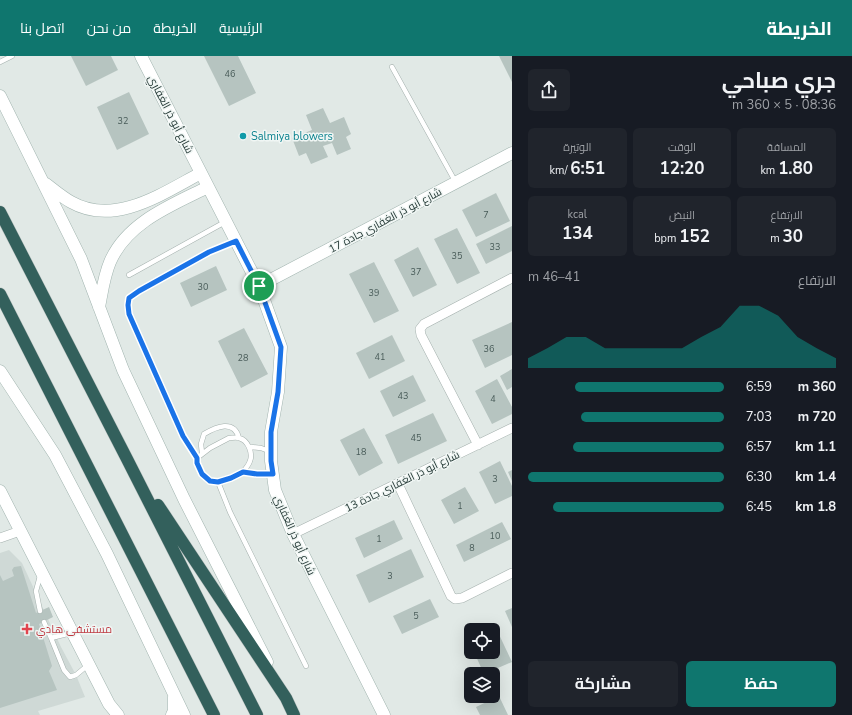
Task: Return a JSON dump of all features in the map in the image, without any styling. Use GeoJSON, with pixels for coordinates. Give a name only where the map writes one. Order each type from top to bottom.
{"type":"FeatureCollection","features":[{"type":"Feature","properties":{"kind":"highway"},"geometry":{"type":"LineString","coordinates":[[0,212],[257,715]]}},
{"type":"Feature","properties":{"kind":"highway"},"geometry":{"type":"LineString","coordinates":[[0,294],[214,715]]}},
{"type":"Feature","properties":{"kind":"highway"},"geometry":{"type":"LineString","coordinates":[[127,459],[286,698],[294,715]]}},
{"type":"Feature","properties":{"kind":"street","name":"شارع أبو ذر الغفاري"},"geometry":{"type":"LineString","coordinates":[[142,56],[259,286],[281,347],[278,392],[271,432],[271,452],[275,490],[293,534],[384,715]]}},
{"type":"Feature","properties":{"kind":"street"},"geometry":{"type":"LineString","coordinates":[[0,96],[81,259],[123,370],[180,492],[286,698]]}},
{"type":"Feature","properties":{"kind":"street","name":"شارع أبو ذر الغفاري جادة 17"},"geometry":{"type":"LineString","coordinates":[[259,286],[512,154]]}},
{"type":"Feature","properties":{"kind":"street"},"geometry":{"type":"LineString","coordinates":[[44,183],[72,203],[105,211],[122,210],[137,206],[201,173]]}},
{"type":"Feature","properties":{"kind":"street"},"geometry":{"type":"LineString","coordinates":[[99,308],[108,266],[117,249],[126,237],[140,224],[163,209],[208,187]]}},
{"type":"Feature","properties":{"kind":"street"},"geometry":{"type":"LineString","coordinates":[[478,445],[421,335],[420,329],[424,324],[512,278]]}},
{"type":"Feature","properties":{"kind":"street"},"geometry":{"type":"LineString","coordinates":[[0,372],[55,455],[107,554],[184,715]]}},
{"type":"Feature","properties":{"kind":"street","name":"شارع أبو ذر الغفاري جادة 13"},"geometry":{"type":"LineString","coordinates":[[293,534],[512,428]]}},
{"type":"Feature","properties":{"kind":"street"},"geometry":{"type":"LineString","coordinates":[[398,484],[451,596],[455,599],[462,598],[512,573]]}},
{"type":"Feature","properties":{"kind":"street"},"geometry":{"type":"LineString","coordinates":[[0,491],[111,710],[118,715]]}},
{"type":"Feature","properties":{"kind":"street"},"geometry":{"type":"LineString","coordinates":[[0,538],[20,531]]}},
{"type":"Feature","properties":{"kind":"street"},"geometry":{"type":"LineString","coordinates":[[172,715],[174,711],[174,694]]}},
{"type":"Feature","properties":{"kind":"lane"},"geometry":{"type":"LineString","coordinates":[[0,62],[12,56]]}},
{"type":"Feature","properties":{"kind":"lane"},"geometry":{"type":"LineString","coordinates":[[392,67],[455,183]]}},
{"type":"Feature","properties":{"kind":"lane"},"geometry":{"type":"LineString","coordinates":[[129,276],[226,221]]}},
{"type":"Feature","properties":{"kind":"lane"},"geometry":{"type":"LineString","coordinates":[[197,458],[202,453],[229,438],[238,438],[244,441],[250,448],[250,461],[243,472],[218,482],[210,481],[202,474],[197,463],[197,458],[183,436],[129,314],[129,298],[145,287],[209,252],[236,241]]}},
{"type":"Feature","properties":{"kind":"lane"},"geometry":{"type":"LineString","coordinates":[[202,453],[201,444],[204,434],[212,429],[221,426],[230,426],[237,432],[238,438]]}},
{"type":"Feature","properties":{"kind":"lane"},"geometry":{"type":"LineString","coordinates":[[250,448],[261,448],[271,452]]}},
{"type":"Feature","properties":{"kind":"lane"},"geometry":{"type":"LineString","coordinates":[[243,472],[273,474]]}},
{"type":"Feature","properties":{"kind":"lane"},"geometry":{"type":"LineString","coordinates":[[218,482],[230,512],[306,666]]}},
{"type":"Feature","properties":{"kind":"lane"},"geometry":{"type":"LineString","coordinates":[[40,611],[36,591],[41,573]]}},
{"type":"Feature","properties":{"kind":"lane"},"geometry":{"type":"LineString","coordinates":[[44,622],[64,670],[70,677],[76,675],[89,664]]}},
{"type":"Feature","properties":{"kind":"lane"},"geometry":{"type":"LineString","coordinates":[[51,638],[73,633]]}},
{"type":"Feature","properties":{"kind":"shaded area","name":"مستشفى هادي"},"geometry":{"type":"Polygon","coordinates":[[[9,550],[22,563],[61,647],[76,675],[85,697],[38,711],[40,715],[0,715],[0,553],[9,550]]]}},
{"type":"Feature","properties":{"kind":"building"},"geometry":{"type":"Polygon","coordinates":[[[71,56],[111,56],[118,70],[86,86],[71,56]]]}},
{"type":"Feature","properties":{"kind":"building"},"geometry":{"type":"Polygon","coordinates":[[[204,56],[238,56],[256,93],[229,106],[204,56]]]}},
{"type":"Feature","properties":{"kind":"building"},"geometry":{"type":"Polygon","coordinates":[[[499,56],[512,56],[512,82],[499,56]]]}},
{"type":"Feature","properties":{"kind":"building"},"geometry":{"type":"Polygon","coordinates":[[[129,92],[149,134],[117,150],[97,107],[129,92]]]}},
{"type":"Feature","properties":{"kind":"building"},"geometry":{"type":"Polygon","coordinates":[[[323,108],[330,123],[344,117],[351,134],[346,137],[351,149],[337,155],[332,143],[323,146],[328,157],[311,164],[306,153],[299,156],[292,138],[312,130],[306,115],[323,108]]]}},
{"type":"Feature","properties":{"kind":"building"},"geometry":{"type":"Polygon","coordinates":[[[496,193],[510,221],[476,237],[462,210],[496,193]]]}},
{"type":"Feature","properties":{"kind":"building"},"geometry":{"type":"Polygon","coordinates":[[[512,226],[512,251],[486,264],[476,244],[512,226]]]}},
{"type":"Feature","properties":{"kind":"building"},"geometry":{"type":"Polygon","coordinates":[[[457,228],[480,273],[457,284],[434,239],[457,228]]]}},
{"type":"Feature","properties":{"kind":"building"},"geometry":{"type":"Polygon","coordinates":[[[418,247],[437,285],[413,297],[394,260],[418,247]]]}},
{"type":"Feature","properties":{"kind":"building"},"geometry":{"type":"Polygon","coordinates":[[[374,262],[399,311],[374,323],[349,274],[374,262]]]}},
{"type":"Feature","properties":{"kind":"building"},"geometry":{"type":"Polygon","coordinates":[[[216,266],[227,290],[191,307],[180,283],[216,266]]]}},
{"type":"Feature","properties":{"kind":"building"},"geometry":{"type":"Polygon","coordinates":[[[512,322],[512,355],[485,368],[472,340],[512,322]]]}},
{"type":"Feature","properties":{"kind":"building"},"geometry":{"type":"Polygon","coordinates":[[[244,328],[268,374],[241,388],[218,341],[244,328]]]}},
{"type":"Feature","properties":{"kind":"building"},"geometry":{"type":"Polygon","coordinates":[[[392,335],[405,361],[369,379],[356,353],[392,335]]]}},
{"type":"Feature","properties":{"kind":"building"},"geometry":{"type":"Polygon","coordinates":[[[512,369],[512,387],[507,390],[500,376],[512,369]]]}},
{"type":"Feature","properties":{"kind":"building"},"geometry":{"type":"Polygon","coordinates":[[[413,375],[426,401],[393,417],[380,391],[413,375]]]}},
{"type":"Feature","properties":{"kind":"building"},"geometry":{"type":"Polygon","coordinates":[[[497,379],[512,407],[512,414],[492,424],[475,391],[497,379]]]}},
{"type":"Feature","properties":{"kind":"building"},"geometry":{"type":"Polygon","coordinates":[[[433,413],[447,441],[398,464],[385,435],[433,413]]]}},
{"type":"Feature","properties":{"kind":"building"},"geometry":{"type":"Polygon","coordinates":[[[364,428],[383,463],[359,476],[340,440],[364,428]]]}},
{"type":"Feature","properties":{"kind":"building"},"geometry":{"type":"Polygon","coordinates":[[[500,461],[512,486],[512,496],[495,504],[479,472],[500,461]]]}},
{"type":"Feature","properties":{"kind":"building"},"geometry":{"type":"Polygon","coordinates":[[[512,470],[512,481],[508,472],[512,470]]]}},
{"type":"Feature","properties":{"kind":"building"},"geometry":{"type":"Polygon","coordinates":[[[465,487],[479,511],[454,524],[441,500],[465,487]]]}},
{"type":"Feature","properties":{"kind":"building"},"geometry":{"type":"Polygon","coordinates":[[[394,520],[403,539],[364,558],[355,538],[394,520]]]}},
{"type":"Feature","properties":{"kind":"building"},"geometry":{"type":"Polygon","coordinates":[[[502,522],[511,539],[464,562],[456,545],[502,522]]]}},
{"type":"Feature","properties":{"kind":"building"},"geometry":{"type":"Polygon","coordinates":[[[411,549],[424,577],[369,603],[356,575],[411,549]]]}},
{"type":"Feature","properties":{"kind":"building","name":"مستشفى هادي"},"geometry":{"type":"Polygon","coordinates":[[[21,566],[36,613],[49,607],[53,617],[39,624],[52,666],[49,671],[57,690],[0,708],[0,575],[3,581],[14,576],[12,570],[14,567],[21,566]]]}},
{"type":"Feature","properties":{"kind":"building"},"geometry":{"type":"Polygon","coordinates":[[[430,599],[439,617],[402,634],[393,616],[430,599]]]}},
{"type":"Feature","properties":{"kind":"building"},"geometry":{"type":"Polygon","coordinates":[[[512,608],[512,627],[505,611],[512,608]]]}},
{"type":"Feature","properties":{"kind":"building"},"geometry":{"type":"Polygon","coordinates":[[[500,637],[512,662],[500,667],[481,667],[477,659],[500,659],[500,637]]]}},
{"type":"Feature","properties":{"kind":"building"},"geometry":{"type":"Polygon","coordinates":[[[500,698],[508,715],[480,715],[476,707],[484,703],[500,703],[500,698]]]}},
{"type":"Feature","properties":{"kind":"place","name":"Salmiya blowers"},"geometry":{"type":"Point","coordinates":[243,136]}},
{"type":"Feature","properties":{"kind":"place","name":"مستشفى هادي"},"geometry":{"type":"Point","coordinates":[27,629]}},
{"type":"Feature","properties":{"kind":"route"},"geometry":{"type":"LineString","coordinates":[[236,241],[259,286],[281,347],[278,392],[271,432],[271,461],[273,474],[243,472],[218,482],[210,481],[202,474],[197,463],[197,458],[183,436],[168,403],[129,314],[129,298],[163,277],[209,252],[236,241]]}}]}
